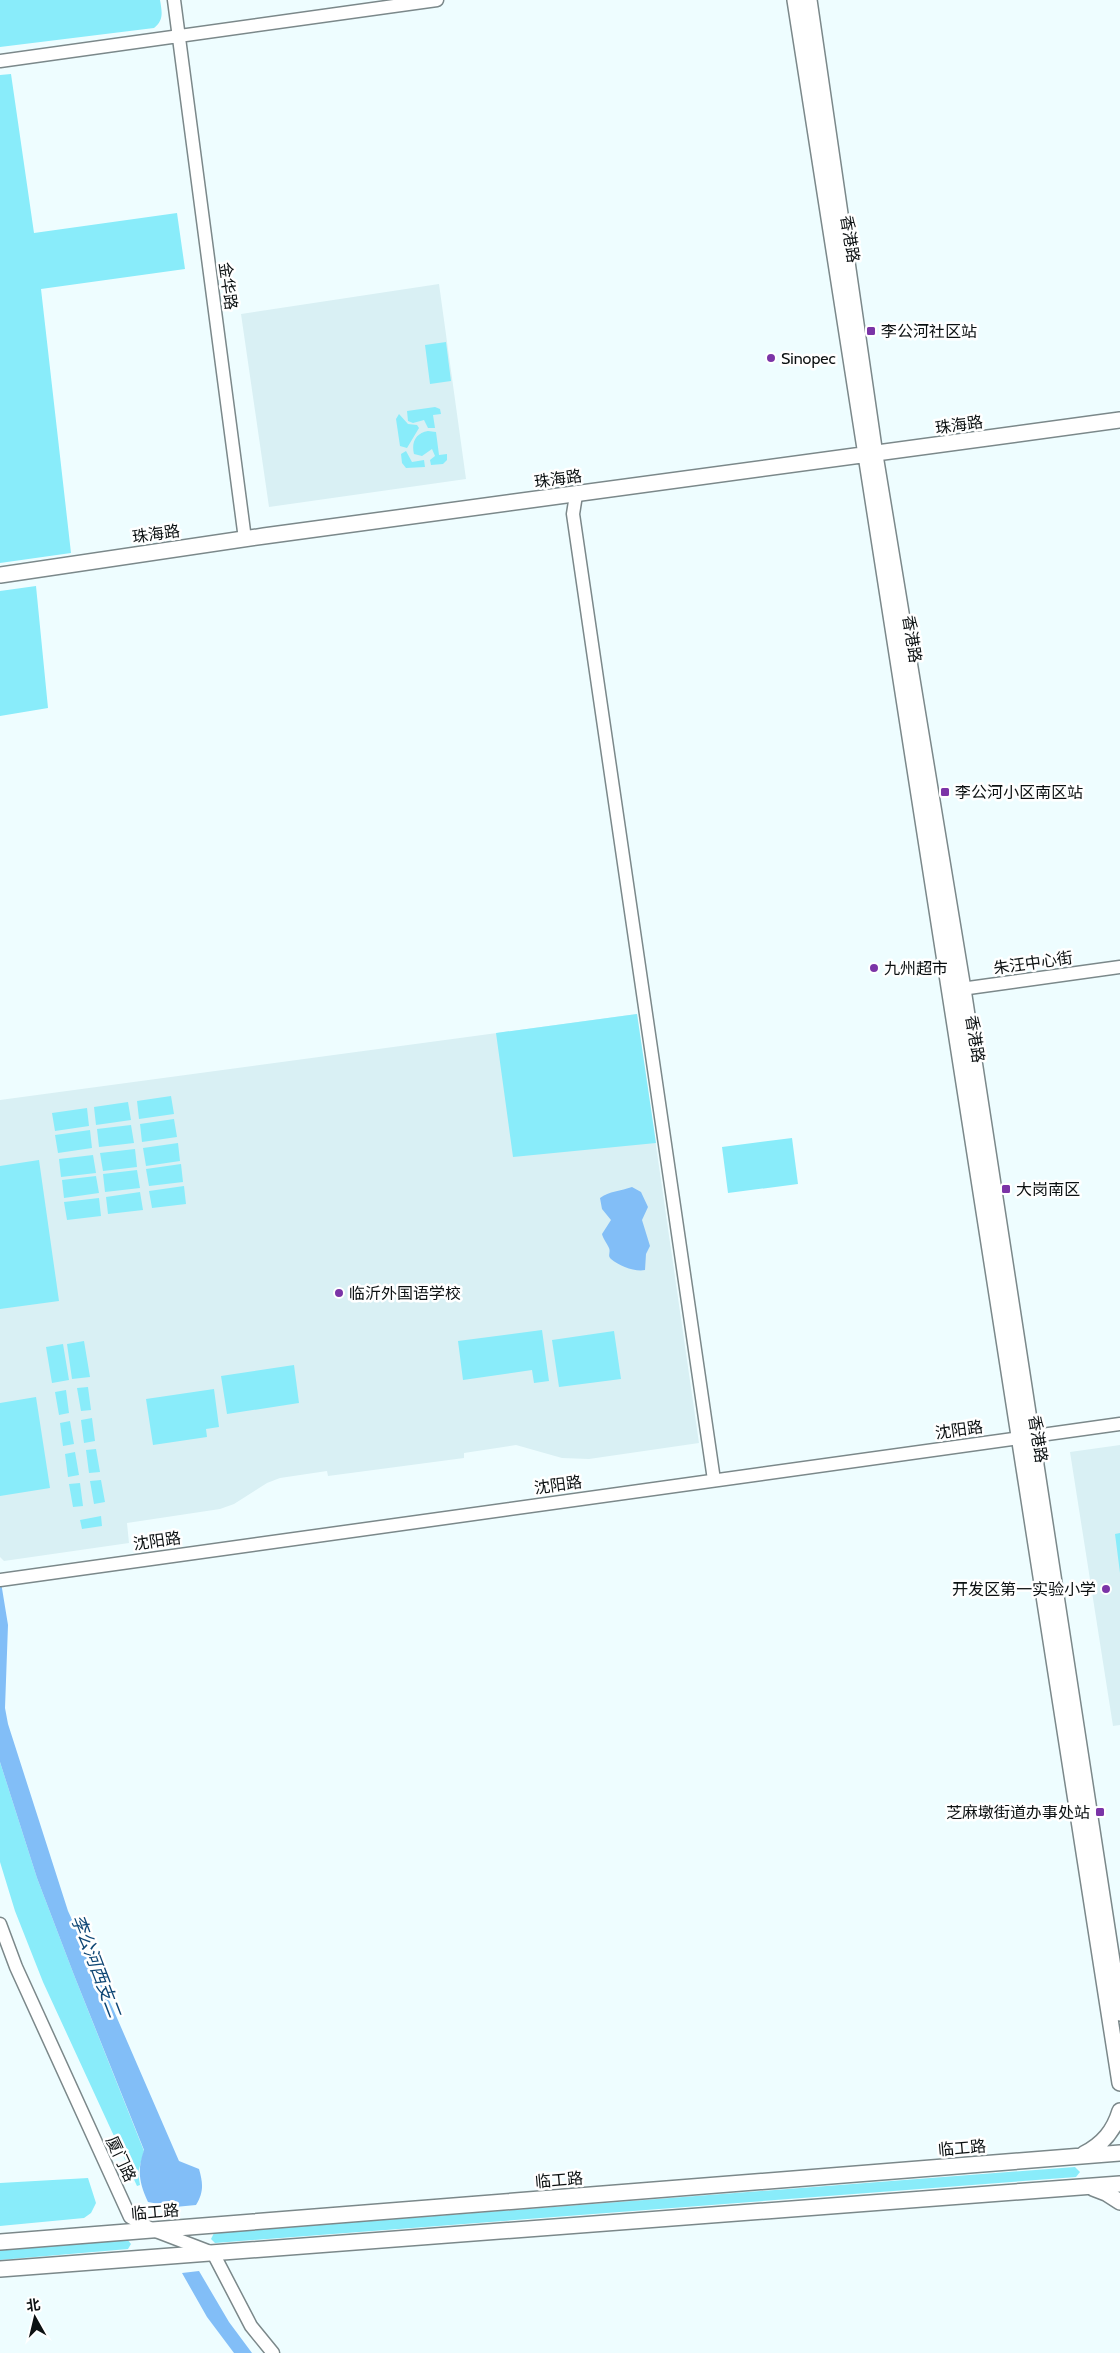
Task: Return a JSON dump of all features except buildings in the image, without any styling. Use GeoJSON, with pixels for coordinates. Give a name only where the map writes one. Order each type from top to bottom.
{"type":"FeatureCollection","features":[{"type":"Feature","properties":{"kind":"main road","name":"香港路"},"geometry":{"type":"LineString","coordinates":[[795,0],[870,455],[1026,1437],[1120,2013]]}},
{"type":"Feature","properties":{"kind":"main road","name":"香港路"},"geometry":{"type":"LineString","coordinates":[[809,0],[870,455]]}},
{"type":"Feature","properties":{"kind":"main road","name":"珠海路"},"geometry":{"type":"LineString","coordinates":[[0,575],[245,539],[1120,420]]}},
{"type":"Feature","properties":{"kind":"main road","name":"香港路"},"geometry":{"type":"LineString","coordinates":[[1026,1437],[1120,2083]]}},
{"type":"Feature","properties":{"kind":"main road"},"geometry":{"type":"LineString","coordinates":[[1080,2156],[1095,2148],[1107,2138],[1116,2124],[1120,2111]]}},
{"type":"Feature","properties":{"kind":"main road","name":"临工路"},"geometry":{"type":"LineString","coordinates":[[0,2242],[1120,2153]]}},
{"type":"Feature","properties":{"kind":"main road"},"geometry":{"type":"LineString","coordinates":[[0,2269],[1120,2184]]}},
{"type":"Feature","properties":{"kind":"main road"},"geometry":{"type":"LineString","coordinates":[[1089,2187],[1106,2193],[1120,2202]]}},
{"type":"Feature","properties":{"kind":"street","name":"金华路"},"geometry":{"type":"LineString","coordinates":[[174,0],[245,539]]}},
{"type":"Feature","properties":{"kind":"street"},"geometry":{"type":"LineString","coordinates":[[0,61],[437,0]]}},
{"type":"Feature","properties":{"kind":"street"},"geometry":{"type":"LineString","coordinates":[[576,494],[573,514],[714,1480]]}},
{"type":"Feature","properties":{"kind":"street","name":"朱汪中心街"},"geometry":{"type":"LineString","coordinates":[[956,990],[1120,967]]}},
{"type":"Feature","properties":{"kind":"street","name":"沈阳路"},"geometry":{"type":"LineString","coordinates":[[2,1579],[1120,1424]]}},
{"type":"Feature","properties":{"kind":"street","name":"厦门路"},"geometry":{"type":"LineString","coordinates":[[0,1924],[16,1967],[130,2217],[153,2230],[213,2253]]}},
{"type":"Feature","properties":{"kind":"street"},"geometry":{"type":"LineString","coordinates":[[213,2253],[252,2326],[273,2353]]}},
{"type":"Feature","properties":{"kind":"shaded area"},"geometry":{"type":"Polygon","coordinates":[[[0,0],[160,0],[162,15],[154,28],[0,47],[0,0]]]}},
{"type":"Feature","properties":{"kind":"shaded area"},"geometry":{"type":"Polygon","coordinates":[[[11,74],[34,233],[177,213],[185,269],[41,289],[71,553],[0,563],[0,75],[11,74]]]}},
{"type":"Feature","properties":{"kind":"shaded area"},"geometry":{"type":"Polygon","coordinates":[[[439,284],[466,479],[269,507],[241,314],[439,284]]]}},
{"type":"Feature","properties":{"kind":"shaded area"},"geometry":{"type":"Polygon","coordinates":[[[446,342],[451,381],[430,384],[425,345],[446,342]]]}},
{"type":"Feature","properties":{"kind":"shaded area"},"geometry":{"type":"Polygon","coordinates":[[[435,407],[440,409],[441,414],[433,415],[435,428],[428,428],[424,420],[413,423],[408,421],[407,411],[435,407]]]}},
{"type":"Feature","properties":{"kind":"shaded area"},"geometry":{"type":"Polygon","coordinates":[[[399,414],[408,424],[417,425],[419,428],[407,448],[400,446],[396,419],[399,414]]]}},
{"type":"Feature","properties":{"kind":"shaded area"},"geometry":{"type":"Polygon","coordinates":[[[428,431],[436,432],[439,455],[447,454],[447,460],[443,464],[431,465],[430,460],[435,456],[432,449],[422,456],[414,454],[413,446],[415,439],[420,434],[428,431]]]}},
{"type":"Feature","properties":{"kind":"shaded area"},"geometry":{"type":"Polygon","coordinates":[[[406,451],[412,462],[424,460],[425,467],[406,468],[402,463],[401,454],[406,451]]]}},
{"type":"Feature","properties":{"kind":"shaded area"},"geometry":{"type":"Polygon","coordinates":[[[36,586],[48,708],[0,716],[0,591],[36,586]]]}},
{"type":"Feature","properties":{"kind":"shaded area","name":"临沂外国语学校"},"geometry":{"type":"Polygon","coordinates":[[[637,1014],[699,1443],[589,1459],[562,1458],[516,1445],[464,1453],[464,1458],[328,1476],[327,1471],[280,1478],[267,1483],[234,1504],[220,1509],[127,1523],[129,1543],[4,1561],[0,1557],[0,1100],[637,1014]]]}},
{"type":"Feature","properties":{"kind":"shaded area"},"geometry":{"type":"Polygon","coordinates":[[[637,1014],[656,1143],[513,1157],[496,1033],[637,1014]]]}},
{"type":"Feature","properties":{"kind":"shaded area"},"geometry":{"type":"Polygon","coordinates":[[[171,1096],[174,1114],[139,1119],[137,1101],[171,1096]]]}},
{"type":"Feature","properties":{"kind":"shaded area"},"geometry":{"type":"Polygon","coordinates":[[[128,1102],[131,1120],[96,1125],[94,1107],[128,1102]]]}},
{"type":"Feature","properties":{"kind":"shaded area"},"geometry":{"type":"Polygon","coordinates":[[[87,1108],[89,1126],[55,1131],[52,1113],[87,1108]]]}},
{"type":"Feature","properties":{"kind":"shaded area"},"geometry":{"type":"Polygon","coordinates":[[[174,1119],[177,1137],[142,1142],[140,1124],[174,1119]]]}},
{"type":"Feature","properties":{"kind":"shaded area"},"geometry":{"type":"Polygon","coordinates":[[[131,1125],[134,1143],[99,1147],[97,1129],[131,1125]]]}},
{"type":"Feature","properties":{"kind":"shaded area"},"geometry":{"type":"Polygon","coordinates":[[[90,1130],[92,1148],[58,1153],[55,1135],[90,1130]]]}},
{"type":"Feature","properties":{"kind":"shaded area"},"geometry":{"type":"Polygon","coordinates":[[[792,1138],[798,1184],[728,1193],[722,1147],[792,1138]]]}},
{"type":"Feature","properties":{"kind":"shaded area"},"geometry":{"type":"Polygon","coordinates":[[[178,1143],[180,1161],[146,1166],[143,1148],[178,1143]]]}},
{"type":"Feature","properties":{"kind":"shaded area"},"geometry":{"type":"Polygon","coordinates":[[[135,1149],[137,1167],[103,1171],[100,1153],[135,1149]]]}},
{"type":"Feature","properties":{"kind":"shaded area"},"geometry":{"type":"Polygon","coordinates":[[[93,1155],[96,1173],[61,1177],[59,1159],[93,1155]]]}},
{"type":"Feature","properties":{"kind":"shaded area"},"geometry":{"type":"Polygon","coordinates":[[[39,1160],[59,1301],[0,1309],[0,1166],[39,1160]]]}},
{"type":"Feature","properties":{"kind":"shaded area"},"geometry":{"type":"Polygon","coordinates":[[[181,1164],[183,1182],[149,1186],[146,1169],[181,1164]]]}},
{"type":"Feature","properties":{"kind":"shaded area"},"geometry":{"type":"Polygon","coordinates":[[[137,1170],[140,1188],[105,1192],[103,1174],[137,1170]]]}},
{"type":"Feature","properties":{"kind":"shaded area"},"geometry":{"type":"Polygon","coordinates":[[[96,1176],[99,1193],[64,1198],[62,1180],[96,1176]]]}},
{"type":"Feature","properties":{"kind":"shaded area"},"geometry":{"type":"Polygon","coordinates":[[[184,1186],[186,1204],[152,1208],[149,1191],[184,1186]]]}},
{"type":"Feature","properties":{"kind":"shaded area"},"geometry":{"type":"Polygon","coordinates":[[[632,1187],[641,1192],[648,1207],[642,1220],[650,1246],[646,1254],[645,1270],[627,1268],[611,1259],[609,1248],[602,1234],[611,1220],[602,1209],[600,1198],[611,1192],[632,1187]]]}},
{"type":"Feature","properties":{"kind":"shaded area"},"geometry":{"type":"Polygon","coordinates":[[[140,1192],[143,1210],[108,1214],[106,1197],[140,1192]]]}},
{"type":"Feature","properties":{"kind":"shaded area"},"geometry":{"type":"Polygon","coordinates":[[[99,1198],[101,1216],[67,1220],[64,1202],[99,1198]]]}},
{"type":"Feature","properties":{"kind":"shaded area"},"geometry":{"type":"Polygon","coordinates":[[[542,1330],[549,1381],[534,1383],[532,1370],[463,1380],[458,1341],[542,1330]]]}},
{"type":"Feature","properties":{"kind":"shaded area"},"geometry":{"type":"Polygon","coordinates":[[[614,1331],[621,1379],[559,1387],[552,1340],[614,1331]]]}},
{"type":"Feature","properties":{"kind":"shaded area"},"geometry":{"type":"Polygon","coordinates":[[[84,1341],[90,1377],[72,1379],[67,1344],[84,1341]]]}},
{"type":"Feature","properties":{"kind":"shaded area"},"geometry":{"type":"Polygon","coordinates":[[[63,1344],[69,1380],[52,1383],[46,1347],[63,1344]]]}},
{"type":"Feature","properties":{"kind":"shaded area"},"geometry":{"type":"Polygon","coordinates":[[[294,1365],[299,1403],[227,1414],[221,1376],[294,1365]]]}},
{"type":"Feature","properties":{"kind":"shaded area"},"geometry":{"type":"Polygon","coordinates":[[[88,1387],[91,1410],[81,1411],[77,1388],[88,1387]]]}},
{"type":"Feature","properties":{"kind":"shaded area"},"geometry":{"type":"Polygon","coordinates":[[[214,1389],[219,1427],[206,1429],[207,1437],[153,1445],[146,1399],[214,1389]]]}},
{"type":"Feature","properties":{"kind":"shaded area"},"geometry":{"type":"Polygon","coordinates":[[[66,1390],[69,1413],[59,1415],[55,1392],[66,1390]]]}},
{"type":"Feature","properties":{"kind":"shaded area"},"geometry":{"type":"Polygon","coordinates":[[[36,1397],[50,1488],[0,1496],[0,1403],[36,1397]]]}},
{"type":"Feature","properties":{"kind":"shaded area"},"geometry":{"type":"Polygon","coordinates":[[[92,1418],[95,1441],[84,1443],[81,1420],[92,1418]]]}},
{"type":"Feature","properties":{"kind":"shaded area"},"geometry":{"type":"Polygon","coordinates":[[[70,1421],[74,1444],[63,1446],[60,1423],[70,1421]]]}},
{"type":"Feature","properties":{"kind":"shaded area","name":"开发区第一实验小学"},"geometry":{"type":"Polygon","coordinates":[[[1120,1445],[1120,1725],[1113,1726],[1070,1452],[1120,1445]]]}},
{"type":"Feature","properties":{"kind":"shaded area"},"geometry":{"type":"Polygon","coordinates":[[[96,1449],[100,1472],[89,1473],[86,1450],[96,1449]]]}},
{"type":"Feature","properties":{"kind":"shaded area"},"geometry":{"type":"Polygon","coordinates":[[[75,1452],[79,1475],[68,1477],[65,1454],[75,1452]]]}},
{"type":"Feature","properties":{"kind":"shaded area"},"geometry":{"type":"Polygon","coordinates":[[[101,1480],[105,1502],[94,1504],[90,1481],[101,1480]]]}},
{"type":"Feature","properties":{"kind":"shaded area"},"geometry":{"type":"Polygon","coordinates":[[[80,1483],[83,1506],[73,1507],[69,1484],[80,1483]]]}},
{"type":"Feature","properties":{"kind":"shaded area"},"geometry":{"type":"Polygon","coordinates":[[[101,1516],[102,1526],[82,1529],[80,1520],[101,1516]]]}},
{"type":"Feature","properties":{"kind":"shaded area"},"geometry":{"type":"Polygon","coordinates":[[[1120,1533],[1120,1573],[1115,1534],[1120,1533]]]}},
{"type":"Feature","properties":{"kind":"shaded area"},"geometry":{"type":"Polygon","coordinates":[[[0,1576],[8,1625],[5,1708],[8,1724],[68,1911],[179,2161],[199,2169],[202,2187],[196,2205],[175,2207],[148,2202],[140,2176],[140,2164],[144,2150],[37,1878],[0,1762],[0,1576]]]}},
{"type":"Feature","properties":{"kind":"shaded area"},"geometry":{"type":"Polygon","coordinates":[[[0,1762],[37,1878],[144,2151],[138,2173],[140,2185],[137,2186],[43,1982],[15,1911],[0,1862],[0,1762]]]}},
{"type":"Feature","properties":{"kind":"shaded area"},"geometry":{"type":"Polygon","coordinates":[[[1075,2167],[1080,2172],[1076,2177],[215,2243],[211,2239],[214,2233],[1075,2167]]]}},
{"type":"Feature","properties":{"kind":"shaded area"},"geometry":{"type":"Polygon","coordinates":[[[88,2178],[96,2203],[91,2213],[84,2218],[0,2226],[0,2183],[88,2178]]]}},
{"type":"Feature","properties":{"kind":"shaded area"},"geometry":{"type":"Polygon","coordinates":[[[127,2239],[131,2244],[128,2249],[0,2260],[0,2249],[127,2239]]]}},
{"type":"Feature","properties":{"kind":"shaded area"},"geometry":{"type":"Polygon","coordinates":[[[199,2271],[229,2322],[252,2353],[234,2353],[207,2317],[182,2273],[199,2271]]]}},
{"type":"Feature","properties":{"kind":"place","name":"李公河社区站"},"geometry":{"type":"Point","coordinates":[871,331]}},
{"type":"Feature","properties":{"kind":"place","name":"Sinopec"},"geometry":{"type":"Point","coordinates":[771,358]}},
{"type":"Feature","properties":{"kind":"place","name":"李公河小区南区站"},"geometry":{"type":"Point","coordinates":[945,792]}},
{"type":"Feature","properties":{"kind":"place","name":"九州超市"},"geometry":{"type":"Point","coordinates":[874,968]}},
{"type":"Feature","properties":{"kind":"place","name":"大岗南区"},"geometry":{"type":"Point","coordinates":[1006,1189]}},
{"type":"Feature","properties":{"kind":"place","name":"临沂外国语学校"},"geometry":{"type":"Point","coordinates":[339,1293]}},
{"type":"Feature","properties":{"kind":"place","name":"开发区第一实验小学"},"geometry":{"type":"Point","coordinates":[1106,1589]}},
{"type":"Feature","properties":{"kind":"place","name":"芝麻墩街道办事处站"},"geometry":{"type":"Point","coordinates":[1100,1812]}},
{"type":"Feature","properties":{"kind":"water label","name":"李公河西支二"},"geometry":{"type":"Point","coordinates":[96,1966]}}]}
